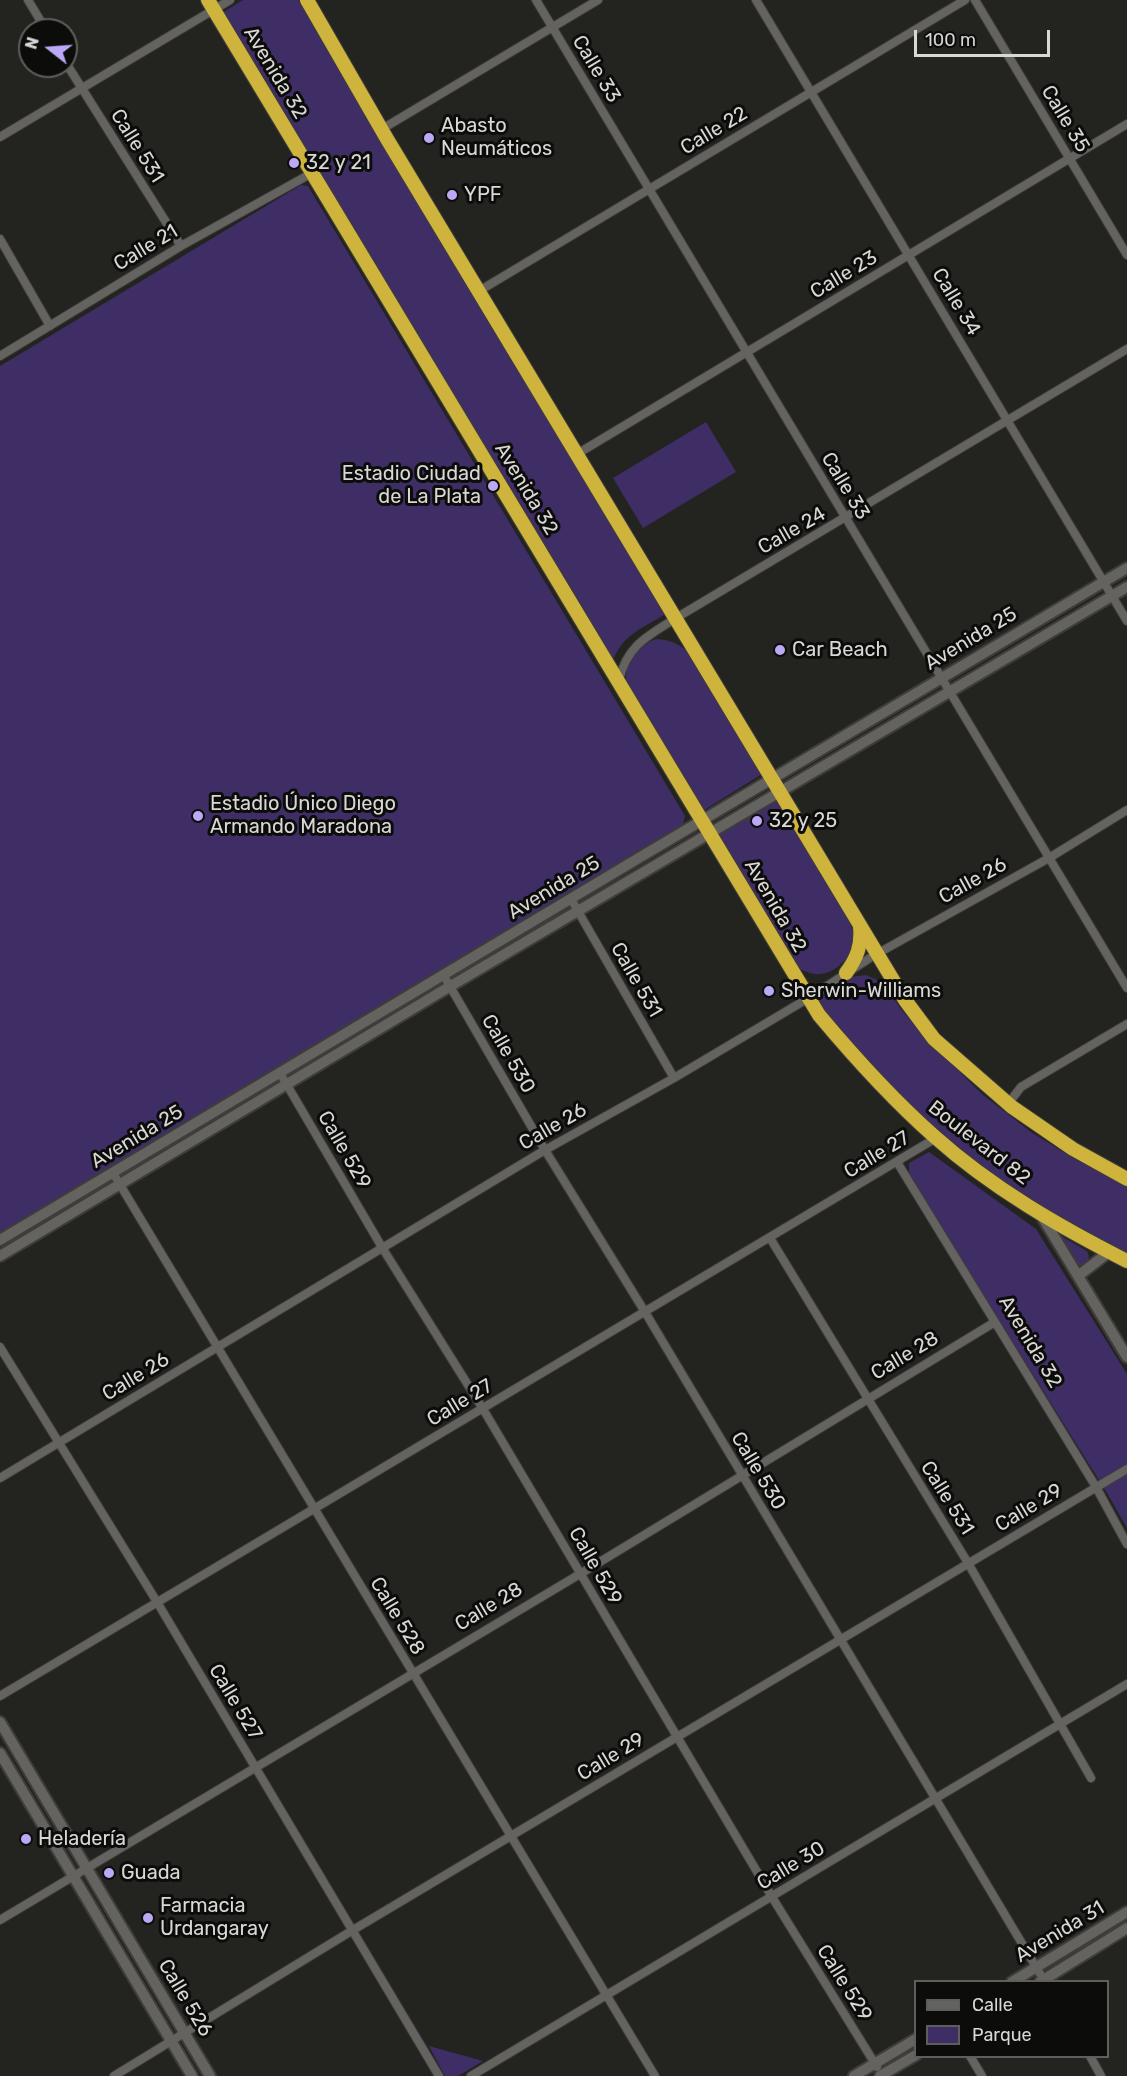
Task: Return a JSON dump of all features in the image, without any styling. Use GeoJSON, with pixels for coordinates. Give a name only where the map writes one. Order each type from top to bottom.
{"type":"FeatureCollection","features":[{"type":"Feature","properties":{"kind":"highway"},"geometry":{"type":"LineString","coordinates":[[307,0],[479,291],[906,1000],[934,1039],[1008,1104],[1073,1149],[1127,1179]]}},
{"type":"Feature","properties":{"kind":"highway","name":"Avenida 32"},"geometry":{"type":"LineString","coordinates":[[211,5],[702,820],[807,999]]}},
{"type":"Feature","properties":{"kind":"highway"},"geometry":{"type":"LineString","coordinates":[[846,973],[861,944],[860,926]]}},
{"type":"Feature","properties":{"kind":"highway","name":"Boulevard 82"},"geometry":{"type":"LineString","coordinates":[[807,999],[850,1053],[936,1138],[992,1181],[1041,1214],[1127,1260]]}},
{"type":"Feature","properties":{"kind":"main road","name":"Avenida 25"},"geometry":{"type":"LineString","coordinates":[[0,1240],[444,976],[772,777],[1127,568]]}},
{"type":"Feature","properties":{"kind":"main road","name":"Avenida 25"},"geometry":{"type":"LineString","coordinates":[[0,1256],[577,911],[1127,587]]}},
{"type":"Feature","properties":{"kind":"main road"},"geometry":{"type":"LineString","coordinates":[[1041,1214],[1127,1357]]}},
{"type":"Feature","properties":{"kind":"main road"},"geometry":{"type":"LineString","coordinates":[[1078,1276],[1109,1252]]}},
{"type":"Feature","properties":{"kind":"main road","name":"Calle 526"},"geometry":{"type":"LineString","coordinates":[[0,1722],[210,2076]]}},
{"type":"Feature","properties":{"kind":"main road","name":"Calle 526"},"geometry":{"type":"LineString","coordinates":[[0,1753],[192,2076]]}},
{"type":"Feature","properties":{"kind":"main road","name":"Avenida 31"},"geometry":{"type":"LineString","coordinates":[[1015,1980],[1127,1912]]}},
{"type":"Feature","properties":{"kind":"main road","name":"Avenida 31"},"geometry":{"type":"LineString","coordinates":[[1045,1980],[1127,1928]]}},
{"type":"Feature","properties":{"kind":"main road"},"geometry":{"type":"LineString","coordinates":[[854,2076],[914,2040]]}},
{"type":"Feature","properties":{"kind":"main road"},"geometry":{"type":"LineString","coordinates":[[881,2076],[914,2056]]}},
{"type":"Feature","properties":{"kind":"street"},"geometry":{"type":"LineString","coordinates":[[28,0],[39,18]]}},
{"type":"Feature","properties":{"kind":"street"},"geometry":{"type":"LineString","coordinates":[[0,137],[211,5],[230,0]]}},
{"type":"Feature","properties":{"kind":"street","name":"Calle 33"},"geometry":{"type":"LineString","coordinates":[[536,0],[1127,988]]}},
{"type":"Feature","properties":{"kind":"street"},"geometry":{"type":"LineString","coordinates":[[382,129],[598,0]]}},
{"type":"Feature","properties":{"kind":"street","name":"Calle 34"},"geometry":{"type":"LineString","coordinates":[[756,0],[1127,621]]}},
{"type":"Feature","properties":{"kind":"street","name":"Calle 22"},"geometry":{"type":"LineString","coordinates":[[479,291],[965,0]]}},
{"type":"Feature","properties":{"kind":"street","name":"Calle 35"},"geometry":{"type":"LineString","coordinates":[[975,0],[1127,255]]}},
{"type":"Feature","properties":{"kind":"street","name":"Calle 531"},"geometry":{"type":"LineString","coordinates":[[75,78],[181,246]]}},
{"type":"Feature","properties":{"kind":"street","name":"Calle 23"},"geometry":{"type":"LineString","coordinates":[[577,454],[1127,124]]}},
{"type":"Feature","properties":{"kind":"street","name":"Calle 21"},"geometry":{"type":"LineString","coordinates":[[0,356],[181,246],[312,173]]}},
{"type":"Feature","properties":{"kind":"street"},"geometry":{"type":"LineString","coordinates":[[0,240],[50,326]]}},
{"type":"Feature","properties":{"kind":"street","name":"Calle 24"},"geometry":{"type":"LineString","coordinates":[[618,684],[630,651],[641,640],[1127,349]]}},
{"type":"Feature","properties":{"kind":"street","name":"Calle 26"},"geometry":{"type":"LineString","coordinates":[[0,1478],[545,1150],[807,999],[878,954],[1049,858],[1127,810]]}},
{"type":"Feature","properties":{"kind":"street","name":"Calle 531"},"geometry":{"type":"LineString","coordinates":[[571,899],[674,1077]]}},
{"type":"Feature","properties":{"kind":"street","name":"Calle 530"},"geometry":{"type":"LineString","coordinates":[[444,976],[545,1150],[645,1312],[1042,1980]]}},
{"type":"Feature","properties":{"kind":"street"},"geometry":{"type":"LineString","coordinates":[[1008,1104],[1021,1087],[1127,1024]]}},
{"type":"Feature","properties":{"kind":"street","name":"Calle 529"},"geometry":{"type":"LineString","coordinates":[[280,1073],[881,2076]]}},
{"type":"Feature","properties":{"kind":"street","name":"Calle 27"},"geometry":{"type":"LineString","coordinates":[[0,1696],[936,1138]]}},
{"type":"Feature","properties":{"kind":"street","name":"Avenida 32"},"geometry":{"type":"LineString","coordinates":[[897,1162],[1096,1487],[1127,1544]]}},
{"type":"Feature","properties":{"kind":"street","name":"Calle 528"},"geometry":{"type":"LineString","coordinates":[[112,1173],[655,2076]]}},
{"type":"Feature","properties":{"kind":"street","name":"Calle 531"},"geometry":{"type":"LineString","coordinates":[[770,1238],[968,1563],[1091,1778]]}},
{"type":"Feature","properties":{"kind":"street","name":"Calle 28"},"geometry":{"type":"LineString","coordinates":[[0,1920],[580,1574],[995,1322]]}},
{"type":"Feature","properties":{"kind":"street","name":"Calle 527"},"geometry":{"type":"LineString","coordinates":[[0,1347],[157,1602],[439,2076]]}},
{"type":"Feature","properties":{"kind":"street","name":"Calle 29"},"geometry":{"type":"LineString","coordinates":[[114,2076],[353,1930],[1127,1469]]}},
{"type":"Feature","properties":{"kind":"street","name":"Calle 30"},"geometry":{"type":"LineString","coordinates":[[471,2076],[1127,1684]]}},
{"type":"Feature","properties":{"kind":"street"},"geometry":{"type":"LineString","coordinates":[[971,2058],[982,2076]]}},
{"type":"Feature","properties":{"kind":"street"},"geometry":{"type":"LineString","coordinates":[[1091,2058],[1101,2076]]}},
{"type":"Feature","properties":{"kind":"green space"},"geometry":{"type":"Polygon","coordinates":[[[243,0],[298,0],[664,612],[664,615],[628,638],[613,660],[222,13],[243,0]]]}},
{"type":"Feature","properties":{"kind":"green space"},"geometry":{"type":"Polygon","coordinates":[[[301,185],[308,186],[685,816],[683,824],[0,1233],[0,366],[301,185]]]}},
{"type":"Feature","properties":{"kind":"green space"},"geometry":{"type":"Polygon","coordinates":[[[706,422],[736,472],[643,528],[613,478],[706,422]]]}},
{"type":"Feature","properties":{"kind":"green space"},"geometry":{"type":"Polygon","coordinates":[[[656,639],[674,643],[689,653],[762,774],[701,812],[627,688],[627,671],[631,658],[641,647],[656,639]]]}},
{"type":"Feature","properties":{"kind":"green space"},"geometry":{"type":"Polygon","coordinates":[[[777,801],[850,922],[853,931],[852,949],[839,966],[827,973],[815,974],[797,968],[716,836],[777,801]]]}},
{"type":"Feature","properties":{"kind":"green space"},"geometry":{"type":"Polygon","coordinates":[[[866,975],[884,983],[900,1008],[926,1039],[983,1095],[1031,1132],[1076,1160],[1127,1186],[1127,1256],[1033,1202],[993,1175],[959,1149],[887,1084],[813,1000],[851,977],[866,975]]]}},
{"type":"Feature","properties":{"kind":"green space"},"geometry":{"type":"Polygon","coordinates":[[[929,1152],[1036,1229],[1127,1374],[1127,1528],[909,1176],[909,1163],[929,1152]]]}},
{"type":"Feature","properties":{"kind":"green space"},"geometry":{"type":"Polygon","coordinates":[[[1061,1236],[1087,1251],[1089,1256],[1087,1265],[1079,1267],[1075,1265],[1058,1237],[1061,1236]]]}},
{"type":"Feature","properties":{"kind":"green space"},"geometry":{"type":"Polygon","coordinates":[[[429,2046],[483,2061],[458,2076],[445,2076],[429,2046]]]}},
{"type":"Feature","properties":{"kind":"place","name":"Abasto Neumáticos"},"geometry":{"type":"Point","coordinates":[429,138]}},
{"type":"Feature","properties":{"kind":"place","name":"32 y 21"},"geometry":{"type":"Point","coordinates":[294,163]}},
{"type":"Feature","properties":{"kind":"place","name":"YPF"},"geometry":{"type":"Point","coordinates":[452,195]}},
{"type":"Feature","properties":{"kind":"place","name":"Estadio Ciudad de La Plata"},"geometry":{"type":"Point","coordinates":[493,486]}},
{"type":"Feature","properties":{"kind":"place","name":"Car Beach"},"geometry":{"type":"Point","coordinates":[780,650]}},
{"type":"Feature","properties":{"kind":"place","name":"Estadio Único Diego Armando Maradona"},"geometry":{"type":"Point","coordinates":[198,816]}},
{"type":"Feature","properties":{"kind":"place","name":"32 y 25"},"geometry":{"type":"Point","coordinates":[757,821]}},
{"type":"Feature","properties":{"kind":"place","name":"Sherwin-Williams"},"geometry":{"type":"Point","coordinates":[769,991]}},
{"type":"Feature","properties":{"kind":"place","name":"Heladería"},"geometry":{"type":"Point","coordinates":[26,1839]}},
{"type":"Feature","properties":{"kind":"place","name":"Guada"},"geometry":{"type":"Point","coordinates":[109,1873]}},
{"type":"Feature","properties":{"kind":"place","name":"Farmacia Urdangaray"},"geometry":{"type":"Point","coordinates":[148,1918]}}]}
